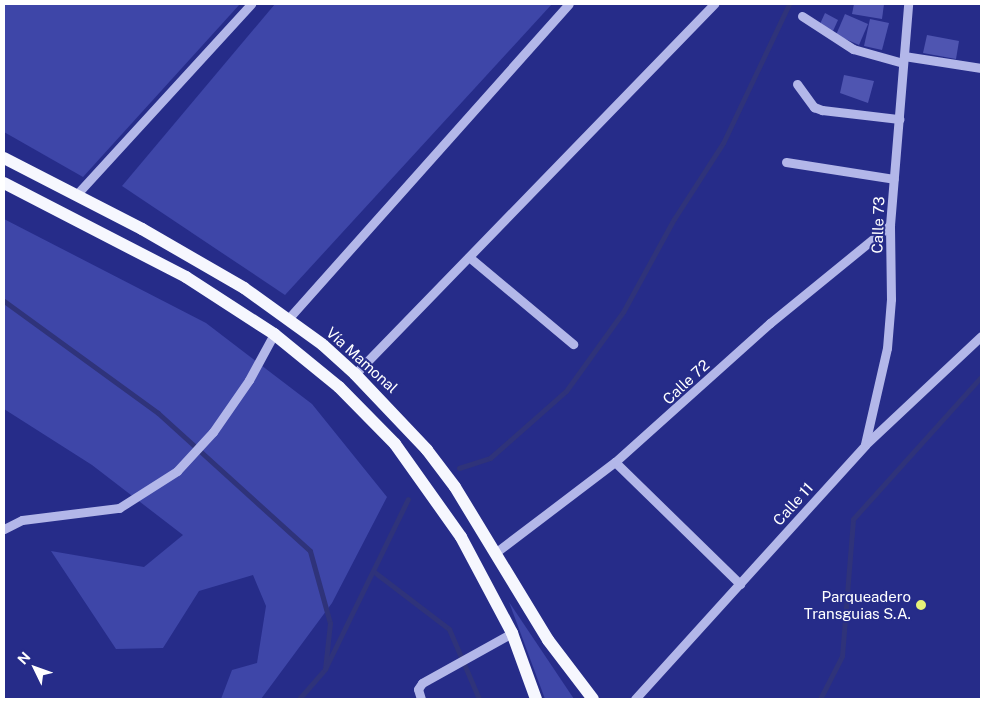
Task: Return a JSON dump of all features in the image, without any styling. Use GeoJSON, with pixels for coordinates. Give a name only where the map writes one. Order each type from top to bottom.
{"type":"FeatureCollection","features":[{"type":"Feature","properties":{"kind":"main road","name":"Vía Mamonal"},"geometry":{"type":"LineString","coordinates":[[4,158],[77,194],[196,259],[288,319],[355,374],[427,450],[495,553],[548,640],[593,699]]}},
{"type":"Feature","properties":{"kind":"main road"},"geometry":{"type":"LineString","coordinates":[[4,183],[186,277],[274,334],[333,381],[394,444],[460,537],[512,634],[536,699]]}},
{"type":"Feature","properties":{"kind":"street"},"geometry":{"type":"LineString","coordinates":[[77,194],[251,4]]}},
{"type":"Feature","properties":{"kind":"street"},"geometry":{"type":"LineString","coordinates":[[288,319],[570,4]]}},
{"type":"Feature","properties":{"kind":"street"},"geometry":{"type":"LineString","coordinates":[[355,374],[714,4]]}},
{"type":"Feature","properties":{"kind":"street","name":"Calle 73"},"geometry":{"type":"LineString","coordinates":[[865,444],[887,348],[891,299],[890,225],[908,4]]}},
{"type":"Feature","properties":{"kind":"street"},"geometry":{"type":"LineString","coordinates":[[802,16],[853,49],[903,60],[981,68]]}},
{"type":"Feature","properties":{"kind":"street"},"geometry":{"type":"LineString","coordinates":[[797,84],[814,107],[822,110],[899,119]]}},
{"type":"Feature","properties":{"kind":"street"},"geometry":{"type":"LineString","coordinates":[[786,162],[894,180]]}},
{"type":"Feature","properties":{"kind":"street","name":"Calle 72"},"geometry":{"type":"LineString","coordinates":[[495,553],[615,462],[770,322],[890,225]]}},
{"type":"Feature","properties":{"kind":"street"},"geometry":{"type":"LineString","coordinates":[[469,257],[572,344]]}},
{"type":"Feature","properties":{"kind":"street"},"geometry":{"type":"LineString","coordinates":[[4,529],[22,520],[119,508],[177,471],[213,432],[249,380],[274,334]]}},
{"type":"Feature","properties":{"kind":"street","name":"Calle 11"},"geometry":{"type":"LineString","coordinates":[[634,699],[865,444],[981,336]]}},
{"type":"Feature","properties":{"kind":"street"},"geometry":{"type":"LineString","coordinates":[[615,462],[740,584]]}},
{"type":"Feature","properties":{"kind":"street"},"geometry":{"type":"LineString","coordinates":[[421,699],[418,688],[422,683],[512,634]]}},
{"type":"Feature","properties":{"kind":"shaded area"},"geometry":{"type":"Polygon","coordinates":[[[4,4],[240,4],[83,177],[4,132],[4,4]]]}},
{"type":"Feature","properties":{"kind":"shaded area"},"geometry":{"type":"Polygon","coordinates":[[[275,4],[552,4],[285,295],[122,186],[275,4]]]}},
{"type":"Feature","properties":{"kind":"shaded area"},"geometry":{"type":"Polygon","coordinates":[[[4,219],[206,323],[312,404],[387,497],[332,603],[261,699],[221,699],[232,670],[257,663],[266,606],[253,575],[199,591],[163,648],[116,649],[51,551],[144,567],[183,535],[92,465],[4,409],[4,219]]]}},
{"type":"Feature","properties":{"kind":"shaded area"},"geometry":{"type":"Polygon","coordinates":[[[509,602],[574,699],[545,699],[509,602]]]}},
{"type":"Feature","properties":{"kind":"building"},"geometry":{"type":"Polygon","coordinates":[[[854,4],[884,4],[882,19],[852,14],[854,4]]]}},
{"type":"Feature","properties":{"kind":"building"},"geometry":{"type":"Polygon","coordinates":[[[825,13],[838,20],[833,31],[820,24],[825,13]]]}},
{"type":"Feature","properties":{"kind":"building"},"geometry":{"type":"Polygon","coordinates":[[[845,14],[868,24],[859,45],[836,35],[845,14]]]}},
{"type":"Feature","properties":{"kind":"building"},"geometry":{"type":"Polygon","coordinates":[[[870,19],[889,23],[882,50],[864,46],[870,19]]]}},
{"type":"Feature","properties":{"kind":"building"},"geometry":{"type":"Polygon","coordinates":[[[927,35],[959,41],[956,59],[923,53],[927,35]]]}},
{"type":"Feature","properties":{"kind":"building"},"geometry":{"type":"Polygon","coordinates":[[[844,75],[874,81],[868,103],[840,93],[844,75]]]}},
{"type":"Feature","properties":{"kind":"waterway"},"geometry":{"type":"LineString","coordinates":[[459,468],[490,458],[566,391],[623,312],[674,219],[723,143],[789,4]]}},
{"type":"Feature","properties":{"kind":"waterway"},"geometry":{"type":"LineString","coordinates":[[4,301],[158,413],[310,551],[330,623],[325,669]]}},
{"type":"Feature","properties":{"kind":"waterway"},"geometry":{"type":"LineString","coordinates":[[820,699],[842,656],[853,519],[981,377]]}},
{"type":"Feature","properties":{"kind":"waterway"},"geometry":{"type":"LineString","coordinates":[[299,699],[325,669],[408,499]]}},
{"type":"Feature","properties":{"kind":"waterway"},"geometry":{"type":"LineString","coordinates":[[373,571],[449,629],[479,699]]}},
{"type":"Feature","properties":{"kind":"place","name":"Parqueadero Transguias S.A."},"geometry":{"type":"Point","coordinates":[921,605]}}]}
